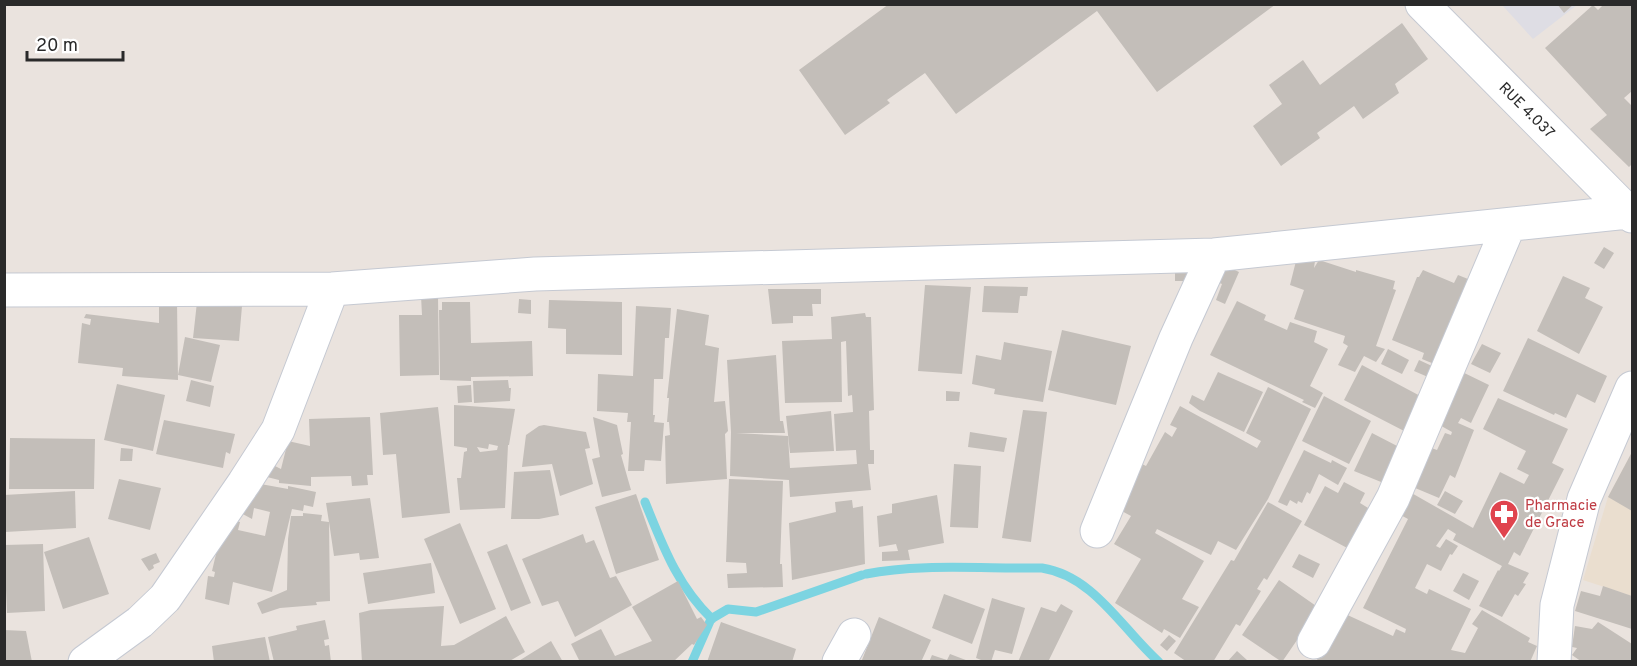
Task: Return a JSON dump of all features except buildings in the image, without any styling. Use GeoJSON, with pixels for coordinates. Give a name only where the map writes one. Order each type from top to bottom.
{"type":"FeatureCollection","features":[{"type":"Feature","properties":{"kind":"street","name":"RUE 4.037"},"geometry":{"type":"LineString","coordinates":[[1422,4],[1630,214]]}},
{"type":"Feature","properties":{"kind":"street"},"geometry":{"type":"LineString","coordinates":[[4,290],[332,289],[535,274],[1214,255],[1630,214]]}},
{"type":"Feature","properties":{"kind":"street"},"geometry":{"type":"LineString","coordinates":[[1314,642],[1393,498],[1509,225]]}},
{"type":"Feature","properties":{"kind":"street"},"geometry":{"type":"LineString","coordinates":[[1097,531],[1176,338],[1214,255]]}},
{"type":"Feature","properties":{"kind":"street"},"geometry":{"type":"LineString","coordinates":[[85,662],[140,622],[165,598],[243,483],[278,430],[332,289]]}},
{"type":"Feature","properties":{"kind":"street"},"geometry":{"type":"LineString","coordinates":[[1554,662],[1557,605],[1584,499],[1632,388]]}},
{"type":"Feature","properties":{"kind":"shaded area"},"geometry":{"type":"Polygon","coordinates":[[[1502,5],[1577,5],[1533,39],[1502,5]]]}},
{"type":"Feature","properties":{"kind":"shaded area"},"geometry":{"type":"Polygon","coordinates":[[[1632,452],[1632,596],[1583,580],[1608,497],[1632,452]]]}},
{"type":"Feature","properties":{"kind":"waterway"},"geometry":{"type":"LineString","coordinates":[[645,502],[680,579],[712,619]]}},
{"type":"Feature","properties":{"kind":"waterway"},"geometry":{"type":"LineString","coordinates":[[866,574],[953,567],[1042,568],[1060,573],[1077,581],[1092,593],[1159,662]]}},
{"type":"Feature","properties":{"kind":"waterway"},"geometry":{"type":"LineString","coordinates":[[692,662],[711,619],[728,609],[756,612],[862,575]]}},
{"type":"Feature","properties":{"kind":"place","name":"Pharmacie de Grace"},"geometry":{"type":"Point","coordinates":[1504,540]}}]}
